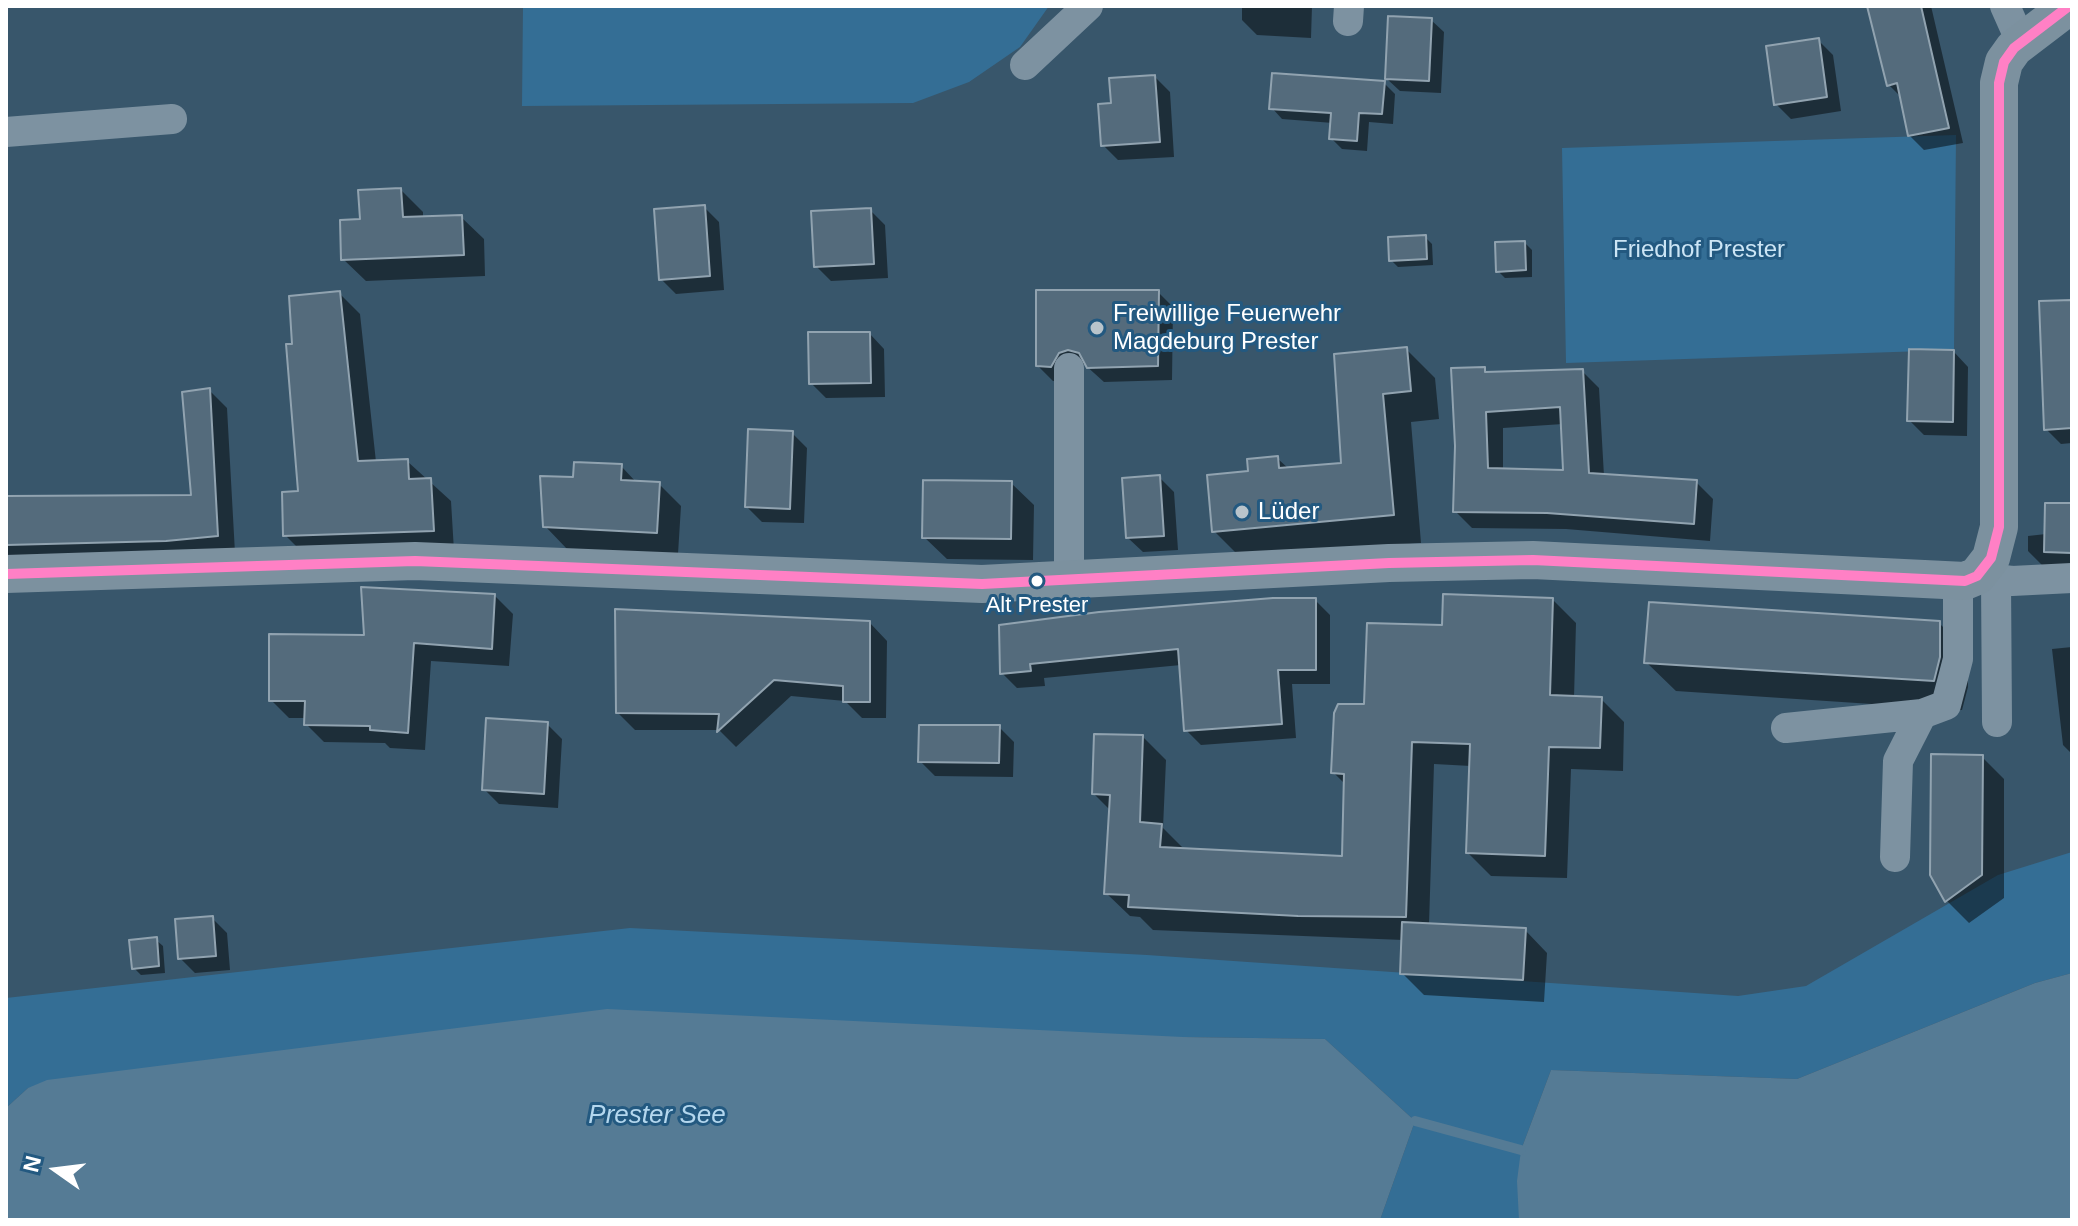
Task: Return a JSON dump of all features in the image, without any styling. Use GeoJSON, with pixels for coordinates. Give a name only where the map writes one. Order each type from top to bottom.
{"type":"FeatureCollection","features":[{"type":"Feature","properties":{"kind":"main road"},"geometry":{"type":"LineString","coordinates":[[6,574],[415,561],[855,581],[1069,583],[1389,563],[1519,560],[1977,579],[1995,548],[2000,513],[1999,83],[2004,62],[2021,42],[2069,6]]}},
{"type":"Feature","properties":{"kind":"street"},"geometry":{"type":"LineString","coordinates":[[1025,65],[1088,6]]}},
{"type":"Feature","properties":{"kind":"street"},"geometry":{"type":"LineString","coordinates":[[2005,6],[2021,42]]}},
{"type":"Feature","properties":{"kind":"street"},"geometry":{"type":"LineString","coordinates":[[6,132],[172,119]]}},
{"type":"Feature","properties":{"kind":"street"},"geometry":{"type":"LineString","coordinates":[[1069,368],[1069,583]]}},
{"type":"Feature","properties":{"kind":"street"},"geometry":{"type":"LineString","coordinates":[[1977,579],[2072,578]]}},
{"type":"Feature","properties":{"kind":"street"},"geometry":{"type":"LineString","coordinates":[[1786,728],[1922,714],[1946,705],[1977,579]]}},
{"type":"Feature","properties":{"kind":"street"},"geometry":{"type":"LineString","coordinates":[[1977,579],[1997,722]]}},
{"type":"Feature","properties":{"kind":"street"},"geometry":{"type":"LineString","coordinates":[[1895,857],[1898,761],[1922,714]]}},
{"type":"Feature","properties":{"kind":"green space"},"geometry":{"type":"Polygon","coordinates":[[[523,6],[1049,6],[1020,47],[969,82],[913,103],[522,106],[523,6]]]}},
{"type":"Feature","properties":{"kind":"green space","name":"Friedhof Prester"},"geometry":{"type":"Polygon","coordinates":[[[1956,135],[1954,350],[1566,363],[1562,148],[1956,135]]]}},
{"type":"Feature","properties":{"kind":"green space"},"geometry":{"type":"Polygon","coordinates":[[[2072,852],[2072,973],[2035,983],[1797,1079],[1551,1070],[1521,1150],[1519,1220],[1380,1220],[1415,1121],[1325,1039],[1183,1037],[28,1088],[6,1108],[6,998],[630,928],[1147,955],[1738,996],[1806,986],[1998,875],[2072,852]]]}},
{"type":"Feature","properties":{"kind":"water"},"geometry":{"type":"Polygon","coordinates":[[[2072,973],[2072,1220],[1519,1220],[1517,1181],[1521,1150],[1551,1070],[1797,1079],[2035,983],[2072,973]]]}},
{"type":"Feature","properties":{"kind":"water","name":"Prester See"},"geometry":{"type":"Polygon","coordinates":[[[607,1009],[1183,1037],[1325,1039],[1415,1121],[1380,1220],[6,1220],[6,1108],[28,1088],[47,1080],[607,1009]]]}},
{"type":"Feature","properties":{"kind":"building"},"geometry":{"type":"Polygon","coordinates":[[[1867,6],[1921,6],[1949,128],[1908,136],[1897,83],[1887,86],[1867,6]]]}},
{"type":"Feature","properties":{"kind":"building"},"geometry":{"type":"Polygon","coordinates":[[[1388,16],[1432,18],[1429,81],[1385,79],[1388,16]]]}},
{"type":"Feature","properties":{"kind":"building"},"geometry":{"type":"Polygon","coordinates":[[[1819,38],[1827,97],[1774,105],[1766,46],[1819,38]]]}},
{"type":"Feature","properties":{"kind":"building"},"geometry":{"type":"Polygon","coordinates":[[[1272,73],[1385,81],[1382,114],[1359,113],[1357,141],[1329,139],[1331,113],[1269,109],[1272,73]]]}},
{"type":"Feature","properties":{"kind":"building"},"geometry":{"type":"Polygon","coordinates":[[[1155,75],[1160,142],[1101,146],[1098,104],[1111,103],[1109,78],[1155,75]]]}},
{"type":"Feature","properties":{"kind":"building"},"geometry":{"type":"Polygon","coordinates":[[[401,188],[403,217],[462,215],[464,255],[341,260],[340,220],[360,219],[358,190],[401,188]]]}},
{"type":"Feature","properties":{"kind":"building"},"geometry":{"type":"Polygon","coordinates":[[[705,205],[710,276],[659,280],[654,209],[705,205]]]}},
{"type":"Feature","properties":{"kind":"building"},"geometry":{"type":"Polygon","coordinates":[[[871,208],[874,264],[814,267],[811,211],[871,208]]]}},
{"type":"Feature","properties":{"kind":"building"},"geometry":{"type":"Polygon","coordinates":[[[1426,235],[1427,259],[1389,261],[1388,237],[1426,235]]]}},
{"type":"Feature","properties":{"kind":"building"},"geometry":{"type":"Polygon","coordinates":[[[1525,241],[1526,270],[1496,272],[1495,242],[1525,241]]]}},
{"type":"Feature","properties":{"kind":"building","name":"Freiwillige Feuerwehr Magdeburg Prester"},"geometry":{"type":"Polygon","coordinates":[[[1036,290],[1159,290],[1158,366],[1087,368],[1079,353],[1068,350],[1059,353],[1051,367],[1036,366],[1036,290]]]}},
{"type":"Feature","properties":{"kind":"building"},"geometry":{"type":"Polygon","coordinates":[[[340,291],[358,461],[408,459],[409,479],[431,478],[434,531],[283,536],[282,492],[298,491],[286,344],[292,344],[289,296],[340,291]]]}},
{"type":"Feature","properties":{"kind":"building"},"geometry":{"type":"Polygon","coordinates":[[[2072,300],[2072,428],[2044,430],[2039,301],[2072,300]]]}},
{"type":"Feature","properties":{"kind":"building"},"geometry":{"type":"Polygon","coordinates":[[[808,332],[870,332],[871,383],[809,384],[808,332]]]}},
{"type":"Feature","properties":{"kind":"building"},"geometry":{"type":"Polygon","coordinates":[[[1407,347],[1411,391],[1383,394],[1394,515],[1212,532],[1207,475],[1248,471],[1247,459],[1278,456],[1279,468],[1341,463],[1334,354],[1407,347]]]}},
{"type":"Feature","properties":{"kind":"building"},"geometry":{"type":"Polygon","coordinates":[[[1909,349],[1954,350],[1953,422],[1907,421],[1909,349]]]}},
{"type":"Feature","properties":{"kind":"building"},"geometry":{"type":"Polygon","coordinates":[[[1485,367],[1485,372],[1583,369],[1589,473],[1697,480],[1694,524],[1547,513],[1453,512],[1455,446],[1451,368],[1485,367]],[[1560,407],[1486,412],[1488,468],[1563,470],[1560,407]]]}},
{"type":"Feature","properties":{"kind":"building"},"geometry":{"type":"Polygon","coordinates":[[[210,388],[218,536],[166,541],[6,545],[6,496],[191,495],[182,392],[210,388]]]}},
{"type":"Feature","properties":{"kind":"building"},"geometry":{"type":"Polygon","coordinates":[[[748,429],[793,431],[790,509],[745,507],[748,429]]]}},
{"type":"Feature","properties":{"kind":"building"},"geometry":{"type":"Polygon","coordinates":[[[574,462],[622,464],[621,480],[660,482],[657,533],[543,527],[540,476],[573,477],[574,462]]]}},
{"type":"Feature","properties":{"kind":"building"},"geometry":{"type":"Polygon","coordinates":[[[1160,475],[1164,536],[1126,538],[1122,478],[1160,475]]]}},
{"type":"Feature","properties":{"kind":"building"},"geometry":{"type":"Polygon","coordinates":[[[923,480],[1012,481],[1011,539],[922,538],[923,480]]]}},
{"type":"Feature","properties":{"kind":"building"},"geometry":{"type":"Polygon","coordinates":[[[2045,503],[2072,503],[2072,553],[2044,552],[2045,503]]]}},
{"type":"Feature","properties":{"kind":"building"},"geometry":{"type":"Polygon","coordinates":[[[361,587],[495,594],[492,649],[414,643],[408,733],[370,730],[370,726],[304,725],[305,701],[269,701],[269,634],[364,635],[361,587]]]}},
{"type":"Feature","properties":{"kind":"building"},"geometry":{"type":"Polygon","coordinates":[[[1443,594],[1553,598],[1550,695],[1602,697],[1600,748],[1549,747],[1545,856],[1466,853],[1470,744],[1412,742],[1406,917],[1298,916],[1128,907],[1129,895],[1104,894],[1110,795],[1092,794],[1094,734],[1143,735],[1140,822],[1162,824],[1160,847],[1342,856],[1344,774],[1331,773],[1334,713],[1338,704],[1364,704],[1367,623],[1442,625],[1443,594]]]}},
{"type":"Feature","properties":{"kind":"building"},"geometry":{"type":"Polygon","coordinates":[[[1273,598],[1316,598],[1316,670],[1278,670],[1282,724],[1184,731],[1178,649],[1030,664],[1031,671],[1000,674],[999,625],[1099,612],[1273,598]]]}},
{"type":"Feature","properties":{"kind":"building"},"geometry":{"type":"Polygon","coordinates":[[[1649,602],[1940,621],[1940,657],[1934,681],[1644,663],[1649,602]]]}},
{"type":"Feature","properties":{"kind":"building"},"geometry":{"type":"Polygon","coordinates":[[[615,609],[870,621],[870,702],[843,702],[843,686],[774,680],[717,732],[719,714],[616,713],[615,609]]]}},
{"type":"Feature","properties":{"kind":"building"},"geometry":{"type":"Polygon","coordinates":[[[486,718],[548,722],[544,794],[482,790],[486,718]]]}},
{"type":"Feature","properties":{"kind":"building"},"geometry":{"type":"Polygon","coordinates":[[[919,725],[1000,725],[999,763],[918,762],[919,725]]]}},
{"type":"Feature","properties":{"kind":"building"},"geometry":{"type":"Polygon","coordinates":[[[1931,754],[1983,755],[1982,875],[1945,902],[1930,875],[1931,754]]]}},
{"type":"Feature","properties":{"kind":"building"},"geometry":{"type":"Polygon","coordinates":[[[213,916],[216,956],[178,959],[175,919],[213,916]]]}},
{"type":"Feature","properties":{"kind":"building"},"geometry":{"type":"Polygon","coordinates":[[[1402,922],[1526,928],[1523,980],[1400,974],[1402,922]]]}},
{"type":"Feature","properties":{"kind":"building"},"geometry":{"type":"Polygon","coordinates":[[[157,937],[159,966],[132,969],[129,940],[157,937]]]}},
{"type":"Feature","properties":{"kind":"waterway"},"geometry":{"type":"LineString","coordinates":[[1415,1121],[1521,1150]]}},
{"type":"Feature","properties":{"kind":"transit line"},"geometry":{"type":"LineString","coordinates":[[6,574],[415,561],[982,584],[1389,563],[1533,560],[1965,581],[1977,576],[1991,558],[1999,527],[1999,83],[2004,62],[2014,48],[2069,6]]}},
{"type":"Feature","properties":{"kind":"place","name":"Freiwillige Feuerwehr Magdeburg Prester"},"geometry":{"type":"Point","coordinates":[1097,328]}},
{"type":"Feature","properties":{"kind":"place","name":"Lüder"},"geometry":{"type":"Point","coordinates":[1242,512]}},
{"type":"Feature","properties":{"kind":"place","name":"Alt Prester"},"geometry":{"type":"Point","coordinates":[1037,581]}}]}
